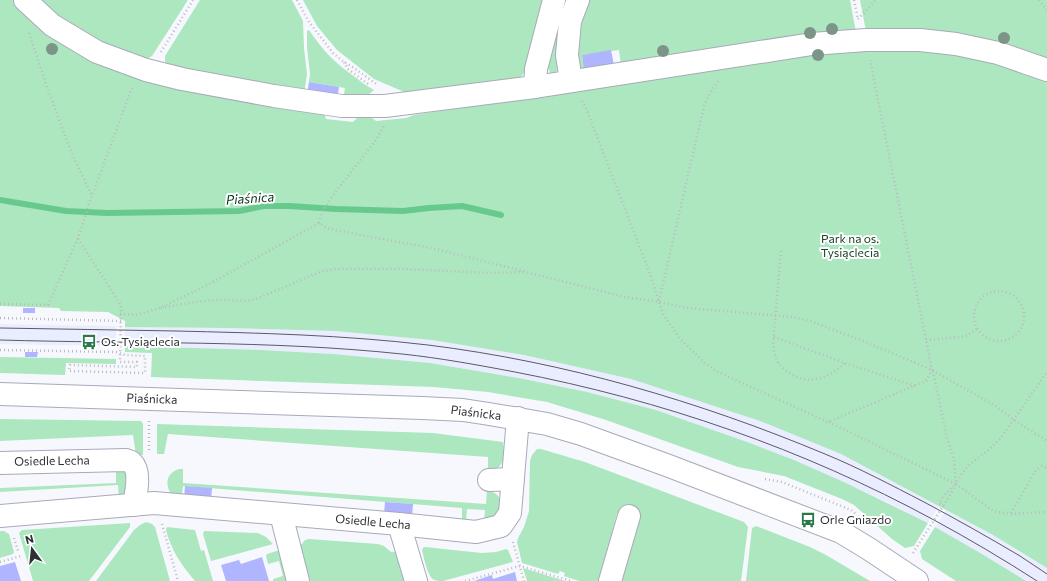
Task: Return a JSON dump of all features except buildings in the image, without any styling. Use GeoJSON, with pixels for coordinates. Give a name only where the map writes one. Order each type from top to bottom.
{"type":"FeatureCollection","features":[{"type":"Feature","properties":{"kind":"street"},"geometry":{"type":"LineString","coordinates":[[25,0],[52,25],[97,52],[146,70],[182,79],[274,96],[342,106],[385,106],[535,87],[812,44],[862,32],[956,44],[998,53],[1047,70]]}},
{"type":"Feature","properties":{"kind":"street"},"geometry":{"type":"LineString","coordinates":[[535,87],[536,69],[554,0]]}},
{"type":"Feature","properties":{"kind":"street"},"geometry":{"type":"LineString","coordinates":[[571,81],[568,55],[570,21],[578,0]]}},
{"type":"Feature","properties":{"kind":"street","name":"Piaśnicka"},"geometry":{"type":"LineString","coordinates":[[0,394],[422,408],[463,410],[518,418],[547,424],[581,434],[841,532],[909,575]]}},
{"type":"Feature","properties":{"kind":"street","name":"Osiedle Lecha"},"geometry":{"type":"LineString","coordinates":[[0,516],[154,503],[476,532],[500,526],[510,513],[518,418]]}},
{"type":"Feature","properties":{"kind":"street","name":"Osiedle Lecha"},"geometry":{"type":"LineString","coordinates":[[0,463],[126,460],[133,463],[136,470],[137,485],[134,505]]}},
{"type":"Feature","properties":{"kind":"street"},"geometry":{"type":"LineString","coordinates":[[489,480],[513,479]]}},
{"type":"Feature","properties":{"kind":"street"},"geometry":{"type":"LineString","coordinates":[[281,514],[298,581]]}},
{"type":"Feature","properties":{"kind":"street"},"geometry":{"type":"LineString","coordinates":[[610,581],[628,516]]}},
{"type":"Feature","properties":{"kind":"street"},"geometry":{"type":"LineString","coordinates":[[399,524],[416,581]]}},
{"type":"Feature","properties":{"kind":"path"},"geometry":{"type":"LineString","coordinates":[[0,304],[48,305],[78,238],[130,90],[155,61],[194,0]]}},
{"type":"Feature","properties":{"kind":"path"},"geometry":{"type":"LineString","coordinates":[[297,0],[309,22],[333,53],[384,89],[385,123],[376,140],[331,198],[322,212],[320,223]]}},
{"type":"Feature","properties":{"kind":"path"},"geometry":{"type":"LineString","coordinates":[[854,0],[862,32],[932,370],[947,438],[954,459],[956,484]]}},
{"type":"Feature","properties":{"kind":"path"},"geometry":{"type":"LineString","coordinates":[[858,19],[876,0]]}},
{"type":"Feature","properties":{"kind":"path"},"geometry":{"type":"LineString","coordinates":[[1039,0],[1047,10]]}},
{"type":"Feature","properties":{"kind":"path"},"geometry":{"type":"LineString","coordinates":[[28,27],[31,40],[65,136],[92,196]]}},
{"type":"Feature","properties":{"kind":"path"},"geometry":{"type":"LineString","coordinates":[[659,302],[704,106],[715,85],[738,55]]}},
{"type":"Feature","properties":{"kind":"path"},"geometry":{"type":"LineString","coordinates":[[344,62],[348,69],[370,86]]}},
{"type":"Feature","properties":{"kind":"path"},"geometry":{"type":"LineString","coordinates":[[571,81],[586,108],[650,274],[663,314],[680,339],[706,364],[720,373],[828,422],[956,484],[993,511],[1011,514],[1047,512]]}},
{"type":"Feature","properties":{"kind":"path"},"geometry":{"type":"LineString","coordinates":[[320,223],[327,228],[339,231],[432,248],[625,297],[688,308],[793,317],[811,321],[932,370],[994,405],[1047,441]]}},
{"type":"Feature","properties":{"kind":"path"},"geometry":{"type":"LineString","coordinates":[[157,309],[200,289],[320,223]]}},
{"type":"Feature","properties":{"kind":"path"},"geometry":{"type":"LineString","coordinates":[[0,350],[116,352],[121,354],[124,355],[145,356],[145,375],[69,371],[70,365],[137,367],[137,362],[120,362],[121,354],[121,321],[120,305],[78,238]]}},
{"type":"Feature","properties":{"kind":"path"},"geometry":{"type":"LineString","coordinates":[[780,251],[773,344],[778,364],[789,373],[802,379],[815,380],[838,370],[845,363]]}},
{"type":"Feature","properties":{"kind":"path"},"geometry":{"type":"LineString","coordinates":[[120,314],[135,315],[157,309],[217,300],[249,301],[320,272],[335,269],[406,269],[490,273],[527,272]]}},
{"type":"Feature","properties":{"kind":"path"},"geometry":{"type":"LineString","coordinates":[[1002,291],[1011,294],[1018,300],[1023,308],[1024,317],[1022,326],[1017,334],[1009,339],[1000,342],[991,340],[983,336],[977,329],[974,320],[974,311],[978,302],[984,296],[993,292],[1002,291]]}},
{"type":"Feature","properties":{"kind":"path"},"geometry":{"type":"LineString","coordinates":[[0,318],[121,321]]}},
{"type":"Feature","properties":{"kind":"path"},"geometry":{"type":"LineString","coordinates":[[926,340],[961,337],[968,335],[977,329]]}},
{"type":"Feature","properties":{"kind":"path"},"geometry":{"type":"LineString","coordinates":[[774,337],[845,363],[915,386]]}},
{"type":"Feature","properties":{"kind":"path"},"geometry":{"type":"LineString","coordinates":[[828,422],[926,381],[932,370]]}},
{"type":"Feature","properties":{"kind":"path"},"geometry":{"type":"LineString","coordinates":[[909,575],[962,473],[969,465],[1000,439],[1047,372]]}},
{"type":"Feature","properties":{"kind":"path"},"geometry":{"type":"LineString","coordinates":[[142,419],[150,419]]}},
{"type":"Feature","properties":{"kind":"path"},"geometry":{"type":"LineString","coordinates":[[1011,514],[1036,470],[1042,466],[1047,468]]}},
{"type":"Feature","properties":{"kind":"path"},"geometry":{"type":"LineString","coordinates":[[944,506],[939,503],[944,494],[956,484]]}},
{"type":"Feature","properties":{"kind":"path"},"geometry":{"type":"LineString","coordinates":[[14,538],[18,551]]}},
{"type":"Feature","properties":{"kind":"path"},"geometry":{"type":"LineString","coordinates":[[511,538],[524,581]]}},
{"type":"Feature","properties":{"kind":"path"},"geometry":{"type":"LineString","coordinates":[[0,562],[21,556]]}},
{"type":"Feature","properties":{"kind":"path"},"geometry":{"type":"LineString","coordinates":[[465,581],[520,566],[571,581]]}},
{"type":"Feature","properties":{"kind":"shaded area"},"geometry":{"type":"Polygon","coordinates":[[[0,324],[116,326],[116,346],[0,344],[0,324]]]}},
{"type":"Feature","properties":{"kind":"shaded area"},"geometry":{"type":"Polygon","coordinates":[[[125,327],[335,331],[432,340],[524,355],[631,379],[760,421],[841,454],[939,506],[928,523],[887,502],[794,460],[750,443],[656,410],[587,392],[519,378],[430,363],[333,354],[261,350],[125,346],[125,327]]]}},
{"type":"Feature","properties":{"kind":"shaded area"},"geometry":{"type":"Polygon","coordinates":[[[946,510],[993,535],[1047,568],[1047,581],[1026,581],[935,527],[946,510]]]}},
{"type":"Feature","properties":{"kind":"green space","name":"Park na os. Tysiąclecia"},"geometry":{"type":"Polygon","coordinates":[[[0,0],[13,0],[44,31],[59,43],[102,65],[324,113],[326,119],[353,122],[358,117],[370,118],[376,121],[406,118],[414,115],[844,47],[952,51],[1047,78],[1047,568],[993,535],[841,454],[760,421],[631,379],[524,355],[432,340],[335,331],[125,327],[125,321],[108,312],[61,311],[59,308],[0,306],[0,0]]]}},
{"type":"Feature","properties":{"kind":"green space"},"geometry":{"type":"Polygon","coordinates":[[[35,0],[188,0],[152,56],[147,59],[109,51],[35,0]]]}},
{"type":"Feature","properties":{"kind":"green space"},"geometry":{"type":"Polygon","coordinates":[[[200,0],[292,0],[303,21],[307,74],[304,94],[166,65],[165,56],[200,0]]]}},
{"type":"Feature","properties":{"kind":"green space"},"geometry":{"type":"Polygon","coordinates":[[[303,0],[545,0],[528,68],[516,83],[418,98],[374,79],[337,50],[317,26],[303,0]]]}},
{"type":"Feature","properties":{"kind":"green space"},"geometry":{"type":"Polygon","coordinates":[[[567,0],[560,65],[552,78],[547,65],[558,14],[567,0]]]}},
{"type":"Feature","properties":{"kind":"green space"},"geometry":{"type":"Polygon","coordinates":[[[584,0],[850,0],[856,32],[621,66],[619,50],[582,55],[585,72],[577,71],[576,24],[584,0]]]}},
{"type":"Feature","properties":{"kind":"green space"},"geometry":{"type":"Polygon","coordinates":[[[860,0],[1047,0],[1047,63],[866,31],[860,0]]]}},
{"type":"Feature","properties":{"kind":"green space"},"geometry":{"type":"Polygon","coordinates":[[[309,30],[335,62],[374,90],[368,95],[358,96],[344,94],[345,88],[309,82],[310,74],[307,31],[309,30]]]}},
{"type":"Feature","properties":{"kind":"green space"},"geometry":{"type":"Polygon","coordinates":[[[125,346],[261,350],[333,354],[430,363],[519,378],[587,392],[656,410],[750,443],[794,460],[846,483],[928,523],[914,546],[905,548],[892,539],[854,505],[842,499],[784,476],[738,467],[606,420],[547,402],[488,392],[434,387],[151,377],[152,353],[125,352],[125,346]]]}},
{"type":"Feature","properties":{"kind":"green space"},"geometry":{"type":"Polygon","coordinates":[[[0,357],[116,359],[116,364],[66,363],[65,375],[0,373],[0,357]]]}},
{"type":"Feature","properties":{"kind":"green space"},"geometry":{"type":"Polygon","coordinates":[[[0,419],[141,421],[143,424],[143,455],[136,455],[133,435],[0,441],[0,419]]]}},
{"type":"Feature","properties":{"kind":"green space"},"geometry":{"type":"Polygon","coordinates":[[[157,424],[433,433],[503,442],[504,457],[498,468],[488,472],[488,457],[168,434],[164,454],[157,454],[157,424]]]}},
{"type":"Feature","properties":{"kind":"green space"},"geometry":{"type":"Polygon","coordinates":[[[537,449],[585,462],[744,522],[748,527],[741,581],[618,581],[634,517],[617,513],[600,581],[579,581],[564,576],[565,573],[560,571],[558,574],[522,563],[517,542],[529,511],[530,461],[532,455],[537,449]]]}},
{"type":"Feature","properties":{"kind":"green space"},"geometry":{"type":"Polygon","coordinates":[[[116,468],[123,469],[128,474],[128,494],[119,499],[118,485],[0,492],[0,488],[116,483],[116,468]]]}},
{"type":"Feature","properties":{"kind":"green space"},"geometry":{"type":"Polygon","coordinates":[[[179,469],[183,469],[183,483],[486,504],[487,490],[495,493],[499,497],[502,511],[484,523],[485,510],[467,509],[466,522],[462,522],[462,508],[183,486],[181,500],[172,496],[167,484],[171,474],[179,469]]]}},
{"type":"Feature","properties":{"kind":"green space"},"geometry":{"type":"Polygon","coordinates":[[[146,522],[155,527],[170,581],[96,581],[134,530],[146,522]]]}},
{"type":"Feature","properties":{"kind":"green space"},"geometry":{"type":"Polygon","coordinates":[[[130,523],[130,527],[89,581],[33,581],[19,533],[22,530],[130,523]]]}},
{"type":"Feature","properties":{"kind":"green space"},"geometry":{"type":"Polygon","coordinates":[[[756,526],[810,547],[870,581],[746,581],[752,528],[756,526]]]}},
{"type":"Feature","properties":{"kind":"green space"},"geometry":{"type":"Polygon","coordinates":[[[167,527],[195,530],[201,551],[204,550],[213,581],[195,581],[181,564],[174,551],[168,537],[166,530],[167,527]]]}},
{"type":"Feature","properties":{"kind":"green space"},"geometry":{"type":"Polygon","coordinates":[[[935,527],[1026,581],[956,581],[922,559],[920,551],[935,527]]]}},
{"type":"Feature","properties":{"kind":"green space"},"geometry":{"type":"Polygon","coordinates":[[[0,531],[4,531],[9,534],[14,552],[13,554],[0,558],[0,531]]]}},
{"type":"Feature","properties":{"kind":"green space"},"geometry":{"type":"Polygon","coordinates":[[[204,531],[258,533],[266,537],[273,544],[211,561],[203,534],[204,531]]]}},
{"type":"Feature","properties":{"kind":"green space"},"geometry":{"type":"Polygon","coordinates":[[[309,539],[378,544],[384,546],[391,552],[402,551],[411,581],[303,581],[293,546],[302,544],[305,540],[309,539]]]}},
{"type":"Feature","properties":{"kind":"green space"},"geometry":{"type":"Polygon","coordinates":[[[425,547],[482,553],[496,552],[506,549],[508,550],[513,562],[443,581],[436,581],[429,575],[426,566],[422,550],[425,547]]]}},
{"type":"Feature","properties":{"kind":"green space"},"geometry":{"type":"Polygon","coordinates":[[[283,549],[292,581],[273,581],[273,579],[283,576],[279,561],[268,564],[266,556],[267,554],[283,549]]]}},
{"type":"Feature","properties":{"kind":"green space"},"geometry":{"type":"Polygon","coordinates":[[[523,568],[565,581],[527,581],[523,568]]]}},
{"type":"Feature","properties":{"kind":"waterway","name":"Piaśnica"},"geometry":{"type":"LineString","coordinates":[[0,200],[66,211],[107,213],[239,211],[264,206],[403,211],[462,206],[501,215]]}},
{"type":"Feature","properties":{"kind":"tram line"},"geometry":{"type":"LineString","coordinates":[[0,328],[176,331],[302,335],[365,339],[479,352],[580,373],[630,386],[729,417],[838,459],[948,515],[1020,556],[1047,574]]}},
{"type":"Feature","properties":{"kind":"tram line"},"geometry":{"type":"LineString","coordinates":[[0,340],[302,346],[402,354],[473,364],[570,383],[677,412],[782,449],[834,471],[884,494],[934,520],[986,549],[1037,581]]}},
{"type":"Feature","properties":{"kind":"place","name":"Os. Tysiąclecia"},"geometry":{"type":"Point","coordinates":[89,342]}},
{"type":"Feature","properties":{"kind":"place","name":"Orle Gniazdo"},"geometry":{"type":"Point","coordinates":[808,520]}}]}
